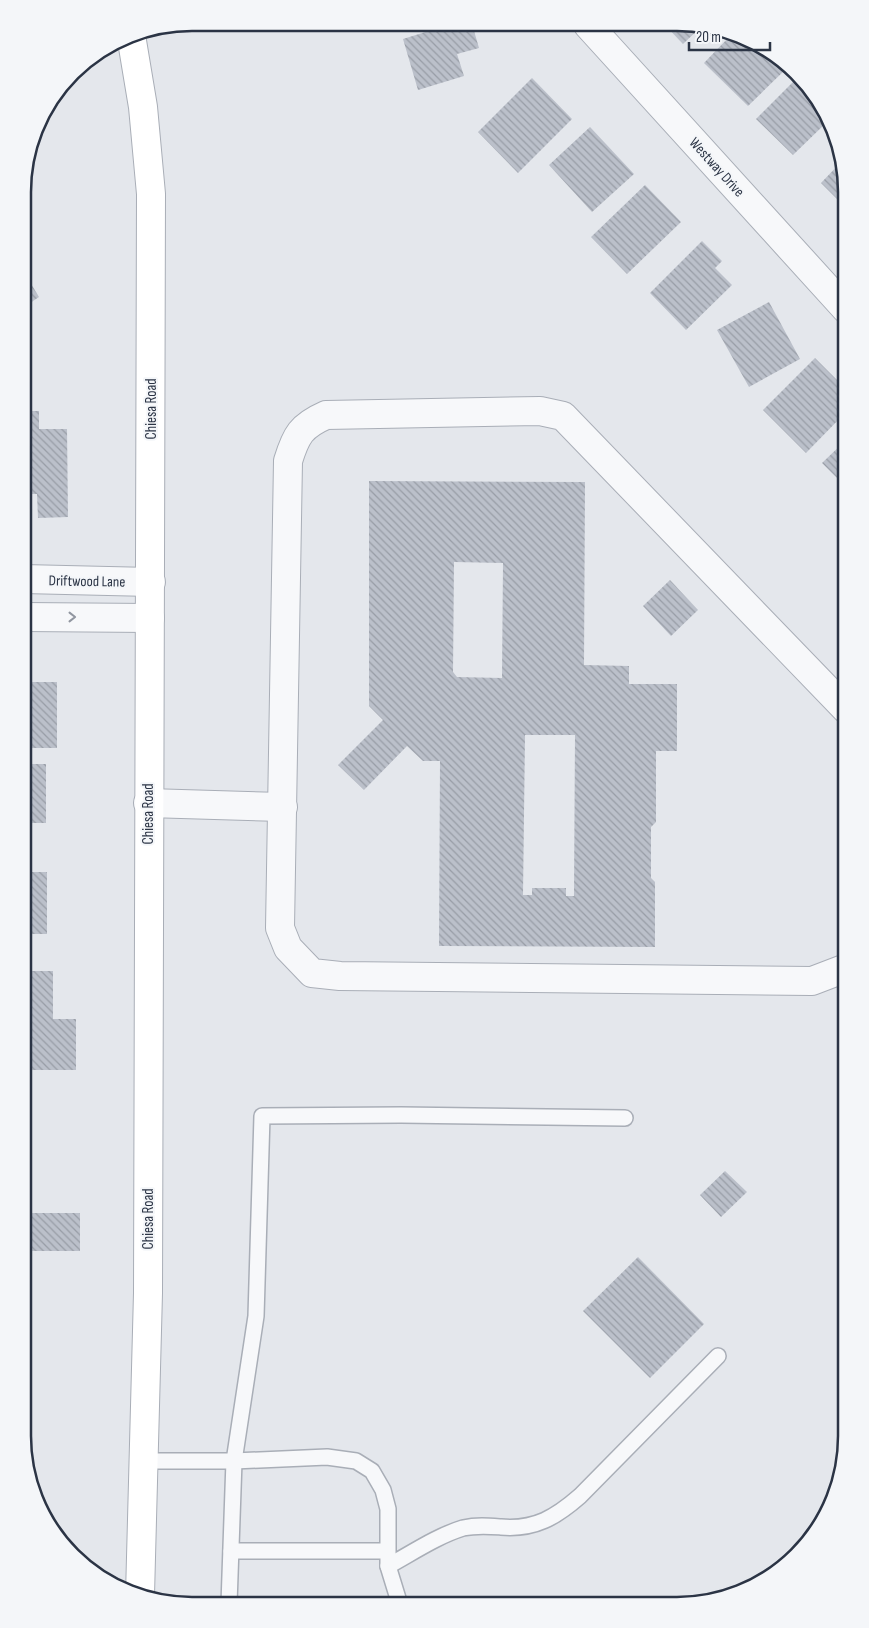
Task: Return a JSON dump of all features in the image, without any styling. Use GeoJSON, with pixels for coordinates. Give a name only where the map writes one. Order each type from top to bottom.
{"type":"FeatureCollection","features":[{"type":"Feature","properties":{"kind":"main road","name":"Chiesa Road"},"geometry":{"type":"LineString","coordinates":[[132,44],[143,107],[151,194],[148,1283],[140,1587]]}},
{"type":"Feature","properties":{"kind":"street","name":"Westway Drive"},"geometry":{"type":"LineString","coordinates":[[594,31],[838,300]]}},
{"type":"Feature","properties":{"kind":"street"},"geometry":{"type":"LineString","coordinates":[[837,971],[812,981],[340,976],[312,973],[288,948],[280,928],[288,461],[295,438],[308,423],[326,416],[540,411],[563,416],[838,700]]}},
{"type":"Feature","properties":{"kind":"street","name":"Driftwood Lane"},"geometry":{"type":"LineString","coordinates":[[31,579],[151,582]]}},
{"type":"Feature","properties":{"kind":"street"},"geometry":{"type":"LineString","coordinates":[[31,617],[150,618]]}},
{"type":"Feature","properties":{"kind":"street"},"geometry":{"type":"LineString","coordinates":[[148,803],[283,807]]}},
{"type":"Feature","properties":{"kind":"lane"},"geometry":{"type":"LineString","coordinates":[[229,1597],[234,1461],[256,1316],[262,1116],[625,1118]]}},
{"type":"Feature","properties":{"kind":"lane"},"geometry":{"type":"LineString","coordinates":[[231,1551],[388,1559],[463,1528],[482,1525],[502,1528],[532,1527],[560,1513],[580,1496],[718,1356]]}},
{"type":"Feature","properties":{"kind":"lane"},"geometry":{"type":"LineString","coordinates":[[143,1461],[234,1461],[327,1457],[356,1461],[372,1471],[383,1490],[388,1509],[388,1559],[398,1597]]}},
{"type":"Feature","properties":{"kind":"building"},"geometry":{"type":"Polygon","coordinates":[[[474,31],[479,48],[457,54],[464,76],[418,90],[403,39],[427,32],[474,31]]]}},
{"type":"Feature","properties":{"kind":"building"},"geometry":{"type":"Polygon","coordinates":[[[671,31],[695,33],[683,44],[671,31]]]}},
{"type":"Feature","properties":{"kind":"building"},"geometry":{"type":"Polygon","coordinates":[[[727,40],[766,58],[783,71],[748,106],[704,63],[727,40]]]}},
{"type":"Feature","properties":{"kind":"building"},"geometry":{"type":"Polygon","coordinates":[[[532,78],[572,119],[518,173],[478,132],[532,78]]]}},
{"type":"Feature","properties":{"kind":"building"},"geometry":{"type":"Polygon","coordinates":[[[794,82],[811,103],[823,126],[793,155],[756,119],[794,82]]]}},
{"type":"Feature","properties":{"kind":"building"},"geometry":{"type":"Polygon","coordinates":[[[590,127],[634,174],[592,212],[549,165],[590,127]]]}},
{"type":"Feature","properties":{"kind":"building"},"geometry":{"type":"Polygon","coordinates":[[[836,168],[838,200],[821,183],[836,168]]]}},
{"type":"Feature","properties":{"kind":"building"},"geometry":{"type":"Polygon","coordinates":[[[645,185],[681,222],[627,274],[591,237],[645,185]]]}},
{"type":"Feature","properties":{"kind":"building"},"geometry":{"type":"Polygon","coordinates":[[[702,241],[722,261],[715,268],[732,285],[686,330],[650,293],[702,241]]]}},
{"type":"Feature","properties":{"kind":"building"},"geometry":{"type":"Polygon","coordinates":[[[31,284],[39,297],[31,302],[31,284]]]}},
{"type":"Feature","properties":{"kind":"building"},"geometry":{"type":"Polygon","coordinates":[[[769,302],[800,359],[749,387],[717,330],[769,302]]]}},
{"type":"Feature","properties":{"kind":"building"},"geometry":{"type":"Polygon","coordinates":[[[815,358],[838,381],[838,420],[806,453],[763,410],[815,358]]]}},
{"type":"Feature","properties":{"kind":"building"},"geometry":{"type":"Polygon","coordinates":[[[31,411],[39,411],[39,429],[67,429],[68,517],[38,518],[37,494],[31,494],[31,411]]]}},
{"type":"Feature","properties":{"kind":"building"},"geometry":{"type":"Polygon","coordinates":[[[838,448],[838,479],[822,463],[838,448]]]}},
{"type":"Feature","properties":{"kind":"building"},"geometry":{"type":"Polygon","coordinates":[[[369,481],[585,482],[584,665],[629,666],[629,684],[677,684],[677,751],[656,751],[656,822],[651,827],[651,878],[655,882],[655,947],[439,946],[440,761],[423,761],[407,746],[364,790],[338,765],[383,720],[369,706],[369,481]],[[454,562],[453,672],[457,677],[502,678],[503,563],[454,562]],[[525,735],[523,895],[532,895],[532,888],[566,888],[566,896],[574,896],[575,735],[525,735]]]}},
{"type":"Feature","properties":{"kind":"building"},"geometry":{"type":"Polygon","coordinates":[[[670,580],[698,610],[671,636],[643,606],[670,580]]]}},
{"type":"Feature","properties":{"kind":"building"},"geometry":{"type":"Polygon","coordinates":[[[31,682],[57,682],[57,748],[31,748],[31,682]]]}},
{"type":"Feature","properties":{"kind":"building"},"geometry":{"type":"Polygon","coordinates":[[[31,764],[46,764],[46,823],[31,823],[31,764]]]}},
{"type":"Feature","properties":{"kind":"building"},"geometry":{"type":"Polygon","coordinates":[[[31,872],[47,872],[47,934],[31,934],[31,872]]]}},
{"type":"Feature","properties":{"kind":"building"},"geometry":{"type":"Polygon","coordinates":[[[31,971],[53,971],[53,1019],[76,1019],[76,1070],[31,1070],[31,971]]]}},
{"type":"Feature","properties":{"kind":"building"},"geometry":{"type":"Polygon","coordinates":[[[725,1171],[747,1192],[721,1217],[700,1195],[725,1171]]]}},
{"type":"Feature","properties":{"kind":"building"},"geometry":{"type":"Polygon","coordinates":[[[31,1213],[80,1213],[80,1251],[31,1251],[31,1213]]]}},
{"type":"Feature","properties":{"kind":"building"},"geometry":{"type":"Polygon","coordinates":[[[638,1257],[704,1324],[650,1378],[583,1311],[638,1257]]]}}]}
